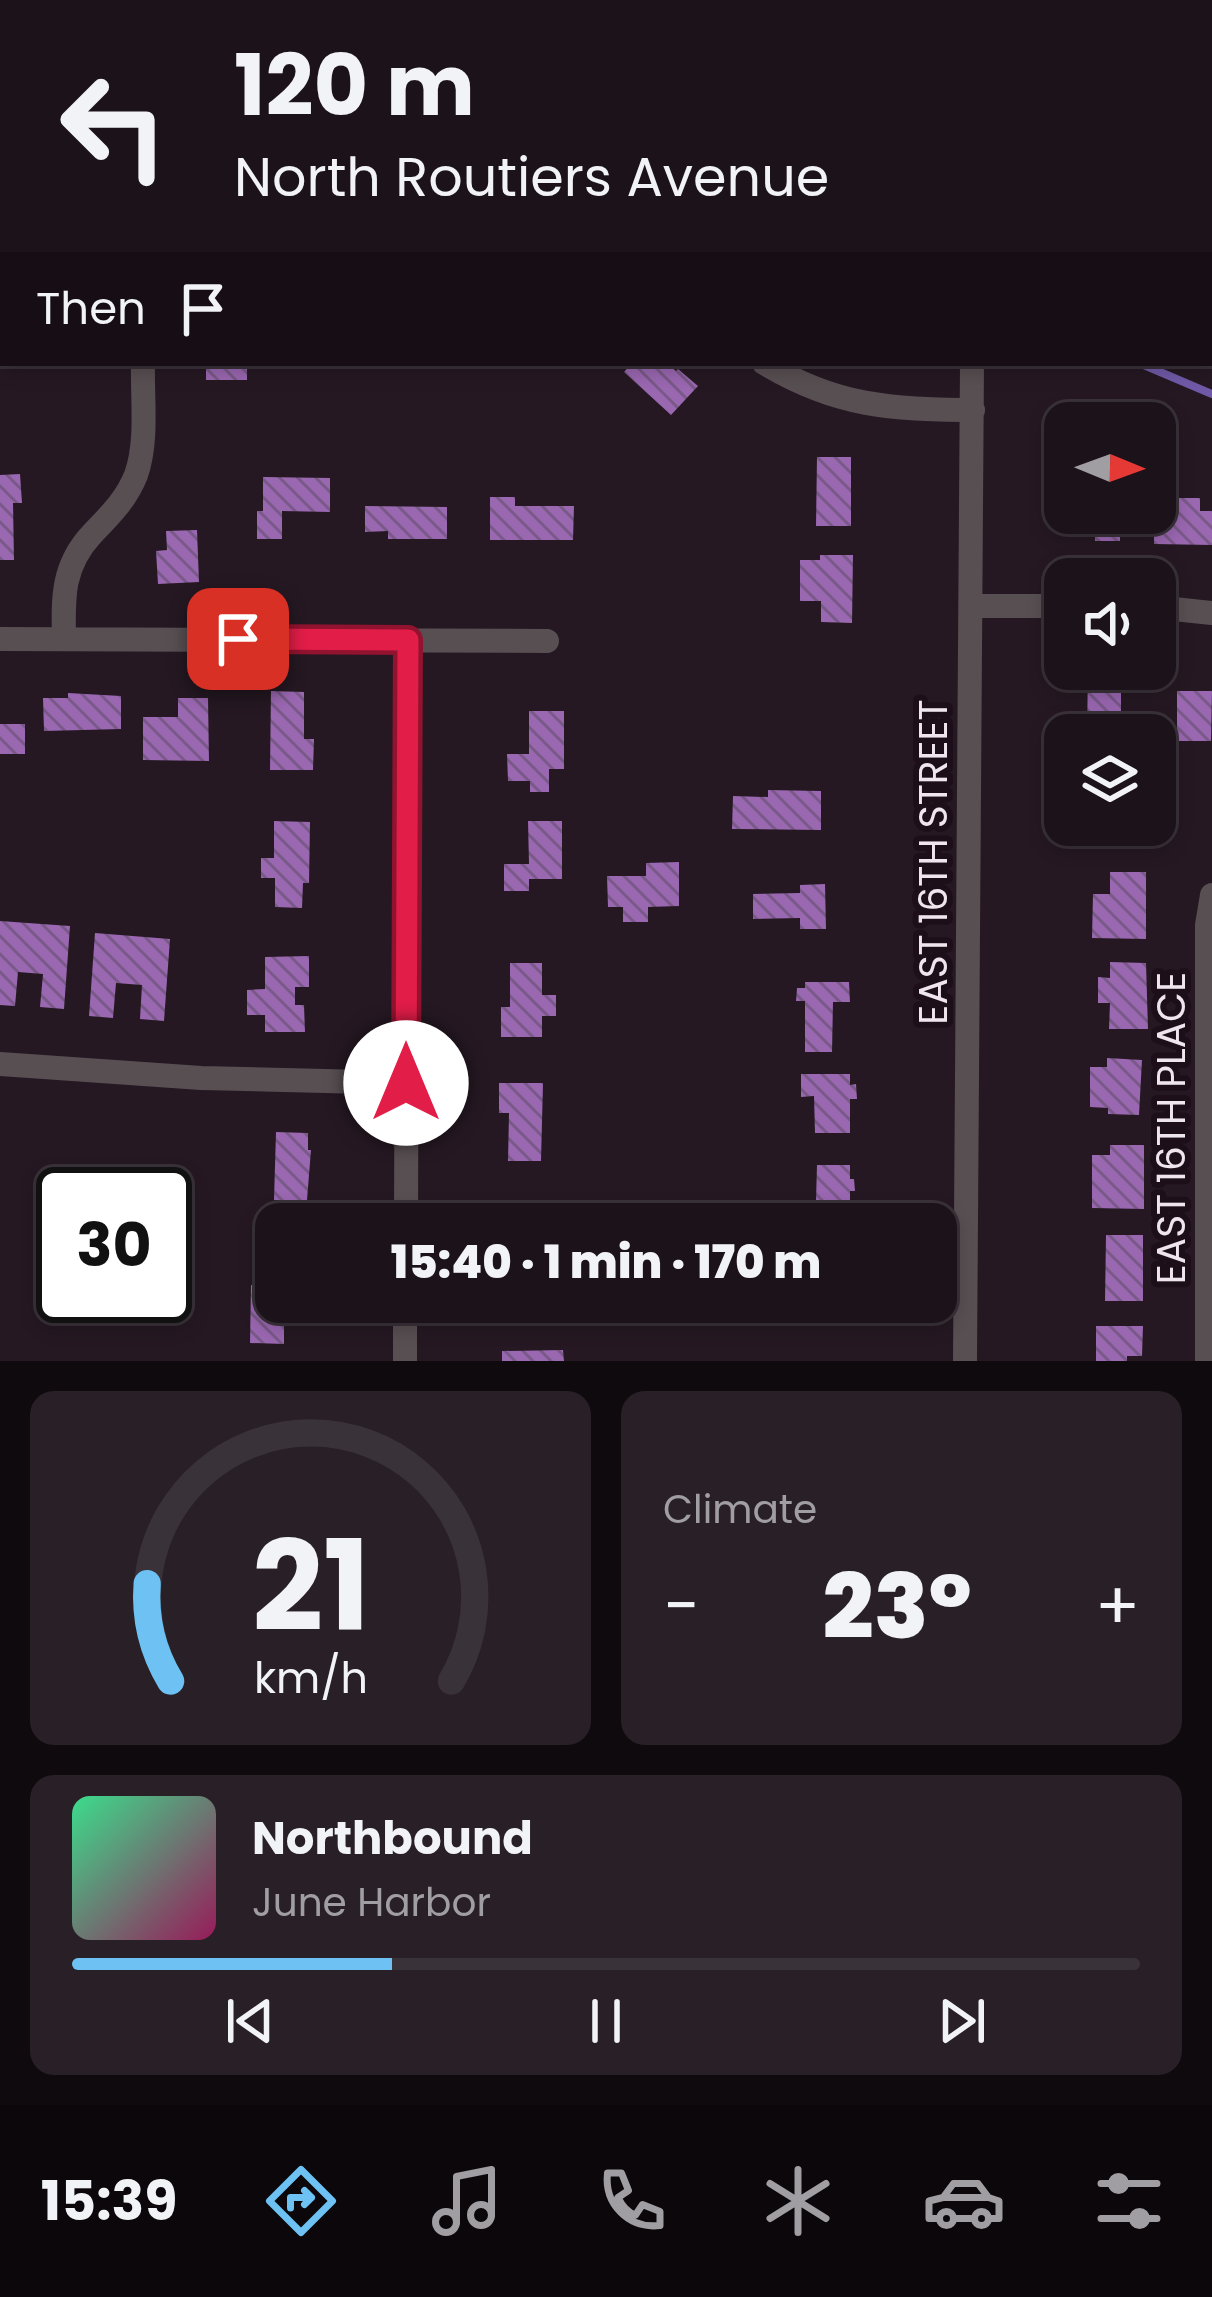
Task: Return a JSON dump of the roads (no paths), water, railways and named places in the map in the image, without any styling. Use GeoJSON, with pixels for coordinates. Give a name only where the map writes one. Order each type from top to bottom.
{"type":"FeatureCollection","features":[{"type":"Feature","properties":{"kind":"street"},"geometry":{"type":"LineString","coordinates":[[64,639],[67,575],[83,545],[119,506],[135,476],[142,443],[142,366]]}},
{"type":"Feature","properties":{"kind":"street"},"geometry":{"type":"LineString","coordinates":[[770,366],[808,386],[874,406],[973,410]]}},
{"type":"Feature","properties":{"kind":"street","name":"EAST 16TH STREET"},"geometry":{"type":"LineString","coordinates":[[965,1361],[972,366]]}},
{"type":"Feature","properties":{"kind":"street"},"geometry":{"type":"LineString","coordinates":[[971,606],[1044,606]]}},
{"type":"Feature","properties":{"kind":"street"},"geometry":{"type":"LineString","coordinates":[[1176,609],[1212,613]]}},
{"type":"Feature","properties":{"kind":"street"},"geometry":{"type":"LineString","coordinates":[[0,639],[547,640]]}},
{"type":"Feature","properties":{"kind":"street"},"geometry":{"type":"LineString","coordinates":[[406,1203],[408,640]]}},
{"type":"Feature","properties":{"kind":"street","name":"EAST 16TH PLACE"},"geometry":{"type":"LineString","coordinates":[[1207,1361],[1207,925],[1212,895]]}},
{"type":"Feature","properties":{"kind":"street"},"geometry":{"type":"LineString","coordinates":[[0,1064],[201,1078],[406,1083]]}},
{"type":"Feature","properties":{"kind":"street"},"geometry":{"type":"LineString","coordinates":[[405,1323],[405,1361]]}},
{"type":"Feature","properties":{"kind":"waterway"},"geometry":{"type":"LineString","coordinates":[[1146,366],[1212,394]]}}]}
